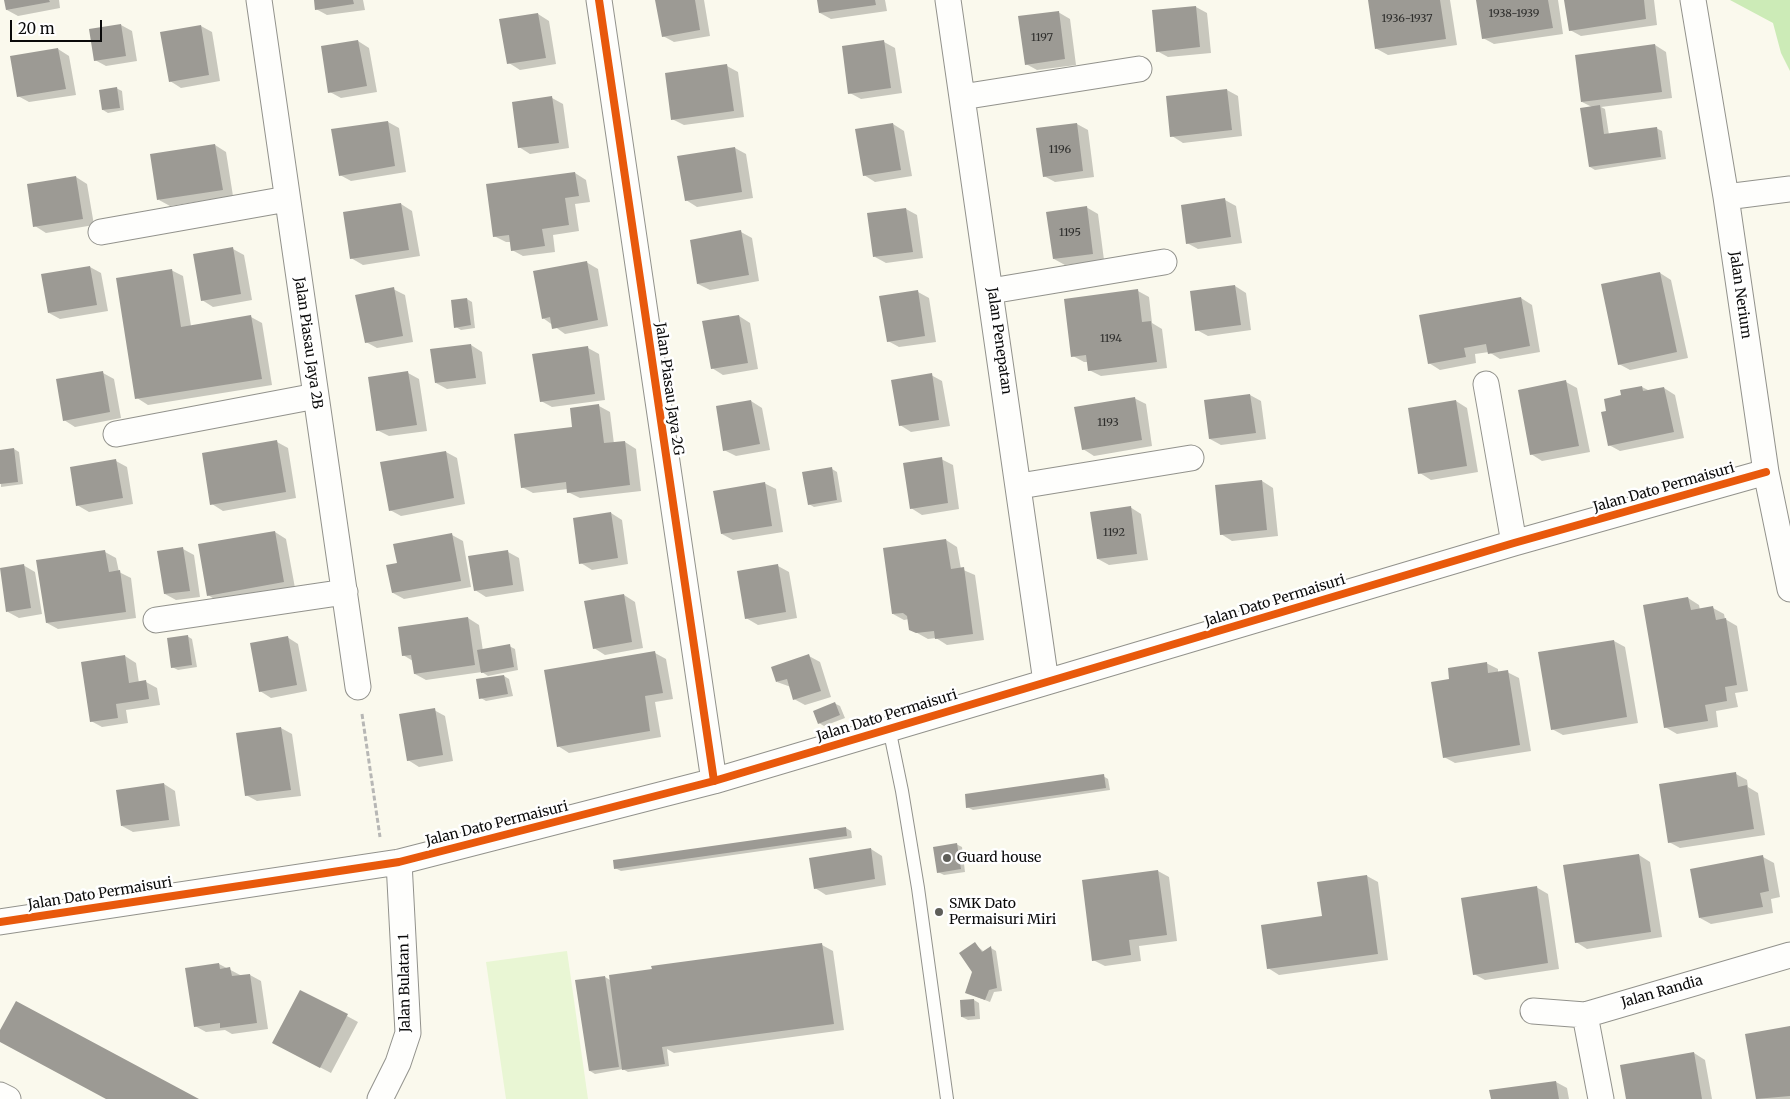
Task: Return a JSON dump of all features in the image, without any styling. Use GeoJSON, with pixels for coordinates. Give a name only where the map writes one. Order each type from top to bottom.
{"type":"FeatureCollection","features":[{"type":"Feature","properties":{"kind":"street","name":"Jalan Piasau Jaya 2B"},"geometry":{"type":"LineString","coordinates":[[259,0],[286,200],[358,686]]}},
{"type":"Feature","properties":{"kind":"street","name":"Jalan Piasau Jaya 2G"},"geometry":{"type":"LineString","coordinates":[[599,0],[714,781]]}},
{"type":"Feature","properties":{"kind":"street","name":"Jalan Penepatan"},"geometry":{"type":"LineString","coordinates":[[948,0],[1020,486],[1046,682]]}},
{"type":"Feature","properties":{"kind":"street","name":"Jalan Nerium"},"geometry":{"type":"LineString","coordinates":[[1693,0],[1726,197],[1766,472],[1790,589]]}},
{"type":"Feature","properties":{"kind":"street"},"geometry":{"type":"LineString","coordinates":[[962,97],[1139,69]]}},
{"type":"Feature","properties":{"kind":"street"},"geometry":{"type":"LineString","coordinates":[[1726,197],[1790,190]]}},
{"type":"Feature","properties":{"kind":"street"},"geometry":{"type":"LineString","coordinates":[[101,232],[286,200]]}},
{"type":"Feature","properties":{"kind":"street"},"geometry":{"type":"LineString","coordinates":[[991,291],[1164,262]]}},
{"type":"Feature","properties":{"kind":"street"},"geometry":{"type":"LineString","coordinates":[[1486,384],[1514,543]]}},
{"type":"Feature","properties":{"kind":"street"},"geometry":{"type":"LineString","coordinates":[[116,434],[316,396]]}},
{"type":"Feature","properties":{"kind":"street"},"geometry":{"type":"LineString","coordinates":[[1020,486],[1191,458]]}},
{"type":"Feature","properties":{"kind":"street","name":"Jalan Dato Permaisuri"},"geometry":{"type":"LineString","coordinates":[[0,922],[392,863],[714,781],[1514,543],[1766,472]]}},
{"type":"Feature","properties":{"kind":"street"},"geometry":{"type":"LineString","coordinates":[[156,620],[345,592]]}},
{"type":"Feature","properties":{"kind":"street","name":"Jalan Bulatan 1"},"geometry":{"type":"LineString","coordinates":[[380,1099],[398,1063],[408,1033],[392,863]]}},
{"type":"Feature","properties":{"kind":"street","name":"Jalan Randia"},"geometry":{"type":"LineString","coordinates":[[1533,1011],[1585,1015],[1790,955]]}},
{"type":"Feature","properties":{"kind":"street"},"geometry":{"type":"LineString","coordinates":[[1585,1015],[1601,1099]]}},
{"type":"Feature","properties":{"kind":"street"},"geometry":{"type":"LineString","coordinates":[[0,1095],[8,1099]]}},
{"type":"Feature","properties":{"kind":"lane"},"geometry":{"type":"LineString","coordinates":[[889,728],[902,791],[918,888],[947,1099]]}},
{"type":"Feature","properties":{"kind":"path"},"geometry":{"type":"LineString","coordinates":[[358,686],[392,863]]}},
{"type":"Feature","properties":{"kind":"green space"},"geometry":{"type":"Polygon","coordinates":[[[1730,0],[1790,0],[1790,71],[1781,53],[1773,23],[1730,0]]]}},
{"type":"Feature","properties":{"kind":"green space"},"geometry":{"type":"Polygon","coordinates":[[[567,951],[588,1099],[506,1099],[486,962],[567,951]]]}},
{"type":"Feature","properties":{"kind":"building"},"geometry":{"type":"Polygon","coordinates":[[[4,0],[49,0],[50,2],[6,10],[4,0]]]}},
{"type":"Feature","properties":{"kind":"building"},"geometry":{"type":"Polygon","coordinates":[[[314,0],[353,0],[354,4],[315,10],[314,0]]]}},
{"type":"Feature","properties":{"kind":"building"},"geometry":{"type":"Polygon","coordinates":[[[655,0],[695,0],[700,30],[662,37],[655,0]]]}},
{"type":"Feature","properties":{"kind":"building"},"geometry":{"type":"Polygon","coordinates":[[[817,0],[875,0],[876,5],[819,13],[817,0]]]}},
{"type":"Feature","properties":{"kind":"building"},"geometry":{"type":"Polygon","coordinates":[[[1368,0],[1440,0],[1446,39],[1375,49],[1368,0]]]}},
{"type":"Feature","properties":{"kind":"building"},"geometry":{"type":"Polygon","coordinates":[[[1476,0],[1548,0],[1553,28],[1482,39],[1476,0]]]}},
{"type":"Feature","properties":{"kind":"building"},"geometry":{"type":"Polygon","coordinates":[[[1564,0],[1644,0],[1646,19],[1569,31],[1564,0]]]}},
{"type":"Feature","properties":{"kind":"building"},"geometry":{"type":"Polygon","coordinates":[[[1196,6],[1200,47],[1156,52],[1152,10],[1196,6]]]}},
{"type":"Feature","properties":{"kind":"building"},"geometry":{"type":"Polygon","coordinates":[[[1059,11],[1065,59],[1025,65],[1018,16],[1059,11]]]}},
{"type":"Feature","properties":{"kind":"building"},"geometry":{"type":"Polygon","coordinates":[[[538,13],[546,58],[507,64],[499,19],[538,13]]]}},
{"type":"Feature","properties":{"kind":"building"},"geometry":{"type":"Polygon","coordinates":[[[121,24],[126,56],[94,61],[89,29],[121,24]]]}},
{"type":"Feature","properties":{"kind":"building"},"geometry":{"type":"Polygon","coordinates":[[[201,25],[209,75],[169,82],[160,32],[201,25]]]}},
{"type":"Feature","properties":{"kind":"building"},"geometry":{"type":"Polygon","coordinates":[[[358,40],[367,86],[328,93],[321,46],[358,40]]]}},
{"type":"Feature","properties":{"kind":"building"},"geometry":{"type":"Polygon","coordinates":[[[884,40],[891,88],[848,94],[842,46],[884,40]]]}},
{"type":"Feature","properties":{"kind":"building"},"geometry":{"type":"Polygon","coordinates":[[[1655,44],[1662,92],[1581,102],[1575,55],[1655,44]]]}},
{"type":"Feature","properties":{"kind":"building"},"geometry":{"type":"Polygon","coordinates":[[[58,48],[66,89],[17,97],[10,56],[58,48]]]}},
{"type":"Feature","properties":{"kind":"building"},"geometry":{"type":"Polygon","coordinates":[[[727,64],[734,111],[671,120],[665,73],[727,64]]]}},
{"type":"Feature","properties":{"kind":"building"},"geometry":{"type":"Polygon","coordinates":[[[117,87],[120,108],[102,110],[99,90],[117,87]]]}},
{"type":"Feature","properties":{"kind":"building"},"geometry":{"type":"Polygon","coordinates":[[[1227,89],[1232,130],[1170,137],[1166,96],[1227,89]]]}},
{"type":"Feature","properties":{"kind":"building"},"geometry":{"type":"Polygon","coordinates":[[[552,96],[559,143],[518,148],[512,102],[552,96]]]}},
{"type":"Feature","properties":{"kind":"building"},"geometry":{"type":"Polygon","coordinates":[[[1600,105],[1604,134],[1657,127],[1661,157],[1589,167],[1580,108],[1600,105]]]}},
{"type":"Feature","properties":{"kind":"building"},"geometry":{"type":"Polygon","coordinates":[[[388,121],[395,166],[339,176],[331,129],[388,121]]]}},
{"type":"Feature","properties":{"kind":"building"},"geometry":{"type":"Polygon","coordinates":[[[893,123],[901,170],[863,176],[855,129],[893,123]]]}},
{"type":"Feature","properties":{"kind":"building"},"geometry":{"type":"Polygon","coordinates":[[[1077,123],[1083,171],[1043,177],[1036,128],[1077,123]]]}},
{"type":"Feature","properties":{"kind":"building"},"geometry":{"type":"Polygon","coordinates":[[[215,144],[223,190],[157,200],[150,154],[215,144]]]}},
{"type":"Feature","properties":{"kind":"building"},"geometry":{"type":"Polygon","coordinates":[[[735,147],[742,192],[685,201],[677,156],[735,147]]]}},
{"type":"Feature","properties":{"kind":"building"},"geometry":{"type":"Polygon","coordinates":[[[575,172],[579,196],[565,198],[569,225],[542,229],[545,246],[511,251],[509,235],[493,237],[486,184],[575,172]]]}},
{"type":"Feature","properties":{"kind":"building"},"geometry":{"type":"Polygon","coordinates":[[[76,176],[83,219],[33,227],[27,184],[76,176]]]}},
{"type":"Feature","properties":{"kind":"building"},"geometry":{"type":"Polygon","coordinates":[[[1225,198],[1231,237],[1186,244],[1181,205],[1225,198]]]}},
{"type":"Feature","properties":{"kind":"building"},"geometry":{"type":"Polygon","coordinates":[[[401,203],[409,250],[350,259],[343,212],[401,203]]]}},
{"type":"Feature","properties":{"kind":"building"},"geometry":{"type":"Polygon","coordinates":[[[1087,206],[1093,254],[1053,259],[1046,212],[1087,206]]]}},
{"type":"Feature","properties":{"kind":"building"},"geometry":{"type":"Polygon","coordinates":[[[906,208],[913,252],[873,257],[867,213],[906,208]]]}},
{"type":"Feature","properties":{"kind":"building"},"geometry":{"type":"Polygon","coordinates":[[[741,230],[749,275],[697,284],[690,240],[741,230]]]}},
{"type":"Feature","properties":{"kind":"building"},"geometry":{"type":"Polygon","coordinates":[[[233,247],[241,294],[201,301],[193,254],[233,247]]]}},
{"type":"Feature","properties":{"kind":"building"},"geometry":{"type":"Polygon","coordinates":[[[587,261],[598,320],[552,329],[550,317],[542,319],[533,271],[587,261]]]}},
{"type":"Feature","properties":{"kind":"building"},"geometry":{"type":"Polygon","coordinates":[[[90,266],[97,305],[48,313],[41,274],[90,266]]]}},
{"type":"Feature","properties":{"kind":"building"},"geometry":{"type":"Polygon","coordinates":[[[172,269],[181,327],[251,315],[262,379],[135,399],[116,278],[172,269]]]}},
{"type":"Feature","properties":{"kind":"building"},"geometry":{"type":"Polygon","coordinates":[[[1660,272],[1677,352],[1618,365],[1601,284],[1660,272]]]}},
{"type":"Feature","properties":{"kind":"building"},"geometry":{"type":"Polygon","coordinates":[[[1235,285],[1241,325],[1195,331],[1190,291],[1235,285]]]}},
{"type":"Feature","properties":{"kind":"building"},"geometry":{"type":"Polygon","coordinates":[[[394,287],[403,336],[365,343],[355,295],[394,287]]]}},
{"type":"Feature","properties":{"kind":"building"},"geometry":{"type":"Polygon","coordinates":[[[1138,289],[1142,322],[1151,321],[1157,362],[1088,371],[1086,355],[1071,357],[1064,299],[1138,289]]]}},
{"type":"Feature","properties":{"kind":"building"},"geometry":{"type":"Polygon","coordinates":[[[918,290],[925,336],[887,342],[879,296],[918,290]]]}},
{"type":"Feature","properties":{"kind":"building"},"geometry":{"type":"Polygon","coordinates":[[[1521,297],[1530,346],[1488,354],[1486,344],[1464,348],[1466,357],[1428,364],[1419,315],[1521,297]]]}},
{"type":"Feature","properties":{"kind":"building"},"geometry":{"type":"Polygon","coordinates":[[[467,298],[471,325],[454,328],[451,300],[467,298]]]}},
{"type":"Feature","properties":{"kind":"building"},"geometry":{"type":"Polygon","coordinates":[[[739,315],[748,363],[711,369],[702,321],[739,315]]]}},
{"type":"Feature","properties":{"kind":"building"},"geometry":{"type":"Polygon","coordinates":[[[471,344],[476,378],[435,383],[430,349],[471,344]]]}},
{"type":"Feature","properties":{"kind":"building"},"geometry":{"type":"Polygon","coordinates":[[[588,346],[595,394],[540,402],[532,354],[588,346]]]}},
{"type":"Feature","properties":{"kind":"building"},"geometry":{"type":"Polygon","coordinates":[[[103,371],[110,412],[63,421],[56,379],[103,371]]]}},
{"type":"Feature","properties":{"kind":"building"},"geometry":{"type":"Polygon","coordinates":[[[408,371],[417,425],[376,431],[368,377],[408,371]]]}},
{"type":"Feature","properties":{"kind":"building"},"geometry":{"type":"Polygon","coordinates":[[[932,373],[939,420],[899,426],[891,380],[932,373]]]}},
{"type":"Feature","properties":{"kind":"building"},"geometry":{"type":"Polygon","coordinates":[[[1566,380],[1579,446],[1530,455],[1518,390],[1566,380]]]}},
{"type":"Feature","properties":{"kind":"building"},"geometry":{"type":"Polygon","coordinates":[[[1642,386],[1643,391],[1664,387],[1674,432],[1608,446],[1601,412],[1606,411],[1604,399],[1621,395],[1620,390],[1642,386]]]}},
{"type":"Feature","properties":{"kind":"building"},"geometry":{"type":"Polygon","coordinates":[[[1250,394],[1256,433],[1209,439],[1204,400],[1250,394]]]}},
{"type":"Feature","properties":{"kind":"building"},"geometry":{"type":"Polygon","coordinates":[[[1135,397],[1142,440],[1082,450],[1074,407],[1135,397]]]}},
{"type":"Feature","properties":{"kind":"building"},"geometry":{"type":"Polygon","coordinates":[[[751,400],[760,444],[723,451],[716,406],[751,400]]]}},
{"type":"Feature","properties":{"kind":"building"},"geometry":{"type":"Polygon","coordinates":[[[1456,400],[1467,466],[1418,474],[1408,408],[1456,400]]]}},
{"type":"Feature","properties":{"kind":"building"},"geometry":{"type":"Polygon","coordinates":[[[599,404],[604,443],[625,441],[630,485],[567,493],[566,482],[521,488],[514,434],[572,427],[570,408],[599,404]]]}},
{"type":"Feature","properties":{"kind":"building"},"geometry":{"type":"Polygon","coordinates":[[[277,440],[286,492],[210,505],[202,453],[277,440]]]}},
{"type":"Feature","properties":{"kind":"building"},"geometry":{"type":"Polygon","coordinates":[[[14,448],[18,482],[0,484],[0,450],[14,448]]]}},
{"type":"Feature","properties":{"kind":"building"},"geometry":{"type":"Polygon","coordinates":[[[446,451],[454,498],[389,511],[380,462],[446,451]]]}},
{"type":"Feature","properties":{"kind":"building"},"geometry":{"type":"Polygon","coordinates":[[[942,457],[948,503],[910,509],[903,463],[942,457]]]}},
{"type":"Feature","properties":{"kind":"building"},"geometry":{"type":"Polygon","coordinates":[[[116,459],[123,498],[76,506],[70,467],[116,459]]]}},
{"type":"Feature","properties":{"kind":"building"},"geometry":{"type":"Polygon","coordinates":[[[832,467],[837,500],[808,505],[802,472],[832,467]]]}},
{"type":"Feature","properties":{"kind":"building"},"geometry":{"type":"Polygon","coordinates":[[[1262,480],[1267,530],[1220,535],[1215,485],[1262,480]]]}},
{"type":"Feature","properties":{"kind":"building"},"geometry":{"type":"Polygon","coordinates":[[[765,482],[772,526],[721,534],[713,491],[765,482]]]}},
{"type":"Feature","properties":{"kind":"building"},"geometry":{"type":"Polygon","coordinates":[[[1131,506],[1137,554],[1097,559],[1090,512],[1131,506]]]}},
{"type":"Feature","properties":{"kind":"building"},"geometry":{"type":"Polygon","coordinates":[[[611,512],[618,558],[579,564],[573,518],[611,512]]]}},
{"type":"Feature","properties":{"kind":"building"},"geometry":{"type":"Polygon","coordinates":[[[275,531],[284,582],[207,596],[198,544],[275,531]]]}},
{"type":"Feature","properties":{"kind":"building"},"geometry":{"type":"Polygon","coordinates":[[[452,533],[461,581],[392,593],[386,565],[397,563],[393,544],[452,533]]]}},
{"type":"Feature","properties":{"kind":"building"},"geometry":{"type":"Polygon","coordinates":[[[946,539],[951,569],[964,567],[973,634],[935,639],[934,631],[916,633],[909,630],[907,616],[903,613],[892,614],[883,548],[946,539]]]}},
{"type":"Feature","properties":{"kind":"building"},"geometry":{"type":"Polygon","coordinates":[[[183,547],[190,591],[164,594],[157,551],[183,547]]]}},
{"type":"Feature","properties":{"kind":"building"},"geometry":{"type":"Polygon","coordinates":[[[105,550],[109,572],[120,570],[126,612],[46,623],[36,560],[105,550]]]}},
{"type":"Feature","properties":{"kind":"building"},"geometry":{"type":"Polygon","coordinates":[[[508,550],[513,585],[474,591],[468,556],[508,550]]]}},
{"type":"Feature","properties":{"kind":"building"},"geometry":{"type":"Polygon","coordinates":[[[24,564],[31,608],[6,612],[0,568],[24,564]]]}},
{"type":"Feature","properties":{"kind":"building"},"geometry":{"type":"Polygon","coordinates":[[[778,564],[786,612],[745,619],[737,571],[778,564]]]}},
{"type":"Feature","properties":{"kind":"building"},"geometry":{"type":"Polygon","coordinates":[[[624,594],[632,642],[593,649],[584,601],[624,594]]]}},
{"type":"Feature","properties":{"kind":"building"},"geometry":{"type":"Polygon","coordinates":[[[1688,597],[1691,610],[1713,606],[1716,620],[1726,618],[1737,685],[1725,687],[1727,701],[1705,705],[1708,721],[1664,728],[1643,605],[1688,597]]]}},
{"type":"Feature","properties":{"kind":"building"},"geometry":{"type":"Polygon","coordinates":[[[468,617],[475,665],[414,674],[411,655],[402,656],[398,627],[468,617]]]}},
{"type":"Feature","properties":{"kind":"building"},"geometry":{"type":"Polygon","coordinates":[[[188,635],[192,665],[171,668],[167,638],[188,635]]]}},
{"type":"Feature","properties":{"kind":"building"},"geometry":{"type":"Polygon","coordinates":[[[288,636],[297,685],[259,692],[250,643],[288,636]]]}},
{"type":"Feature","properties":{"kind":"building"},"geometry":{"type":"Polygon","coordinates":[[[1614,640],[1627,717],[1551,730],[1538,652],[1614,640]]]}},
{"type":"Feature","properties":{"kind":"building"},"geometry":{"type":"Polygon","coordinates":[[[510,644],[514,667],[481,673],[477,650],[510,644]]]}},
{"type":"Feature","properties":{"kind":"building"},"geometry":{"type":"Polygon","coordinates":[[[655,651],[663,693],[645,696],[650,731],[557,747],[544,670],[655,651]]]}},
{"type":"Feature","properties":{"kind":"building"},"geometry":{"type":"Polygon","coordinates":[[[809,654],[821,691],[793,700],[787,679],[776,682],[771,667],[809,654]]]}},
{"type":"Feature","properties":{"kind":"building"},"geometry":{"type":"Polygon","coordinates":[[[125,655],[129,683],[146,680],[149,699],[116,704],[118,718],[90,722],[81,662],[125,655]]]}},
{"type":"Feature","properties":{"kind":"building"},"geometry":{"type":"Polygon","coordinates":[[[1487,662],[1488,673],[1508,670],[1520,745],[1443,758],[1431,682],[1449,679],[1448,668],[1487,662]]]}},
{"type":"Feature","properties":{"kind":"building"},"geometry":{"type":"Polygon","coordinates":[[[504,675],[508,694],[479,699],[476,679],[504,675]]]}},
{"type":"Feature","properties":{"kind":"building"},"geometry":{"type":"Polygon","coordinates":[[[835,702],[840,715],[818,724],[813,711],[835,702]]]}},
{"type":"Feature","properties":{"kind":"building"},"geometry":{"type":"Polygon","coordinates":[[[435,708],[443,755],[407,761],[399,714],[435,708]]]}},
{"type":"Feature","properties":{"kind":"building"},"geometry":{"type":"Polygon","coordinates":[[[281,727],[291,790],[245,796],[236,733],[281,727]]]}},
{"type":"Feature","properties":{"kind":"building"},"geometry":{"type":"Polygon","coordinates":[[[1736,772],[1738,787],[1747,785],[1754,829],[1668,843],[1659,784],[1736,772]]]}},
{"type":"Feature","properties":{"kind":"building"},"geometry":{"type":"Polygon","coordinates":[[[1104,774],[1106,788],[966,808],[965,794],[1104,774]]]}},
{"type":"Feature","properties":{"kind":"building"},"geometry":{"type":"Polygon","coordinates":[[[164,783],[169,820],[121,826],[116,790],[164,783]]]}},
{"type":"Feature","properties":{"kind":"building"},"geometry":{"type":"Polygon","coordinates":[[[846,827],[847,836],[614,869],[613,860],[846,827]]]}},
{"type":"Feature","properties":{"kind":"building","name":"Guard house"},"geometry":{"type":"Polygon","coordinates":[[[957,843],[961,869],[937,873],[933,847],[957,843]]]}},
{"type":"Feature","properties":{"kind":"building"},"geometry":{"type":"Polygon","coordinates":[[[871,848],[875,879],[814,889],[809,858],[871,848]]]}},
{"type":"Feature","properties":{"kind":"building"},"geometry":{"type":"Polygon","coordinates":[[[1639,854],[1651,932],[1575,943],[1563,865],[1639,854]]]}},
{"type":"Feature","properties":{"kind":"building"},"geometry":{"type":"Polygon","coordinates":[[[1763,855],[1769,891],[1760,893],[1763,907],[1699,918],[1690,869],[1763,855]]]}},
{"type":"Feature","properties":{"kind":"building"},"geometry":{"type":"Polygon","coordinates":[[[1158,870],[1167,935],[1129,940],[1131,955],[1092,961],[1082,880],[1158,870]]]}},
{"type":"Feature","properties":{"kind":"building"},"geometry":{"type":"Polygon","coordinates":[[[1367,875],[1378,954],[1267,969],[1261,925],[1322,916],[1317,882],[1367,875]]]}},
{"type":"Feature","properties":{"kind":"building"},"geometry":{"type":"Polygon","coordinates":[[[1537,886],[1548,963],[1473,975],[1461,898],[1537,886]]]}},
{"type":"Feature","properties":{"kind":"building"},"geometry":{"type":"Polygon","coordinates":[[[975,942],[982,952],[991,946],[997,988],[989,990],[985,1000],[965,993],[972,972],[959,953],[975,942]]]}},
{"type":"Feature","properties":{"kind":"building"},"geometry":{"type":"Polygon","coordinates":[[[822,943],[834,1024],[662,1047],[665,1064],[622,1070],[609,975],[652,969],[651,966],[822,943]]]}},
{"type":"Feature","properties":{"kind":"building"},"geometry":{"type":"Polygon","coordinates":[[[219,963],[220,969],[230,967],[232,976],[250,974],[257,1023],[220,1028],[220,1023],[194,1027],[185,968],[219,963]]]}},
{"type":"Feature","properties":{"kind":"building"},"geometry":{"type":"Polygon","coordinates":[[[605,976],[619,1067],[589,1071],[575,980],[605,976]]]}},
{"type":"Feature","properties":{"kind":"building"},"geometry":{"type":"Polygon","coordinates":[[[300,990],[348,1014],[320,1068],[272,1043],[300,990]]]}},
{"type":"Feature","properties":{"kind":"building"},"geometry":{"type":"Polygon","coordinates":[[[974,999],[975,1016],[961,1017],[960,1000],[974,999]]]}},
{"type":"Feature","properties":{"kind":"building"},"geometry":{"type":"Polygon","coordinates":[[[16,1001],[199,1099],[106,1099],[0,1042],[0,1030],[16,1001]]]}},
{"type":"Feature","properties":{"kind":"building"},"geometry":{"type":"Polygon","coordinates":[[[1790,1026],[1790,1096],[1756,1099],[1745,1034],[1790,1026]]]}},
{"type":"Feature","properties":{"kind":"building"},"geometry":{"type":"Polygon","coordinates":[[[1694,1052],[1702,1099],[1626,1099],[1620,1065],[1694,1052]]]}},
{"type":"Feature","properties":{"kind":"building"},"geometry":{"type":"Polygon","coordinates":[[[1556,1081],[1559,1099],[1491,1099],[1489,1090],[1556,1081]]]}},
{"type":"Feature","properties":{"kind":"cycle path"},"geometry":{"type":"LineString","coordinates":[[599,0],[714,781]]}},
{"type":"Feature","properties":{"kind":"cycle path"},"geometry":{"type":"LineString","coordinates":[[0,922],[399,862],[714,781],[1514,543],[1766,472]]}},
{"type":"Feature","properties":{"kind":"place","name":"Guard house"},"geometry":{"type":"Point","coordinates":[947,858]}},
{"type":"Feature","properties":{"kind":"place","name":"SMK Dato Permaisuri Miri"},"geometry":{"type":"Point","coordinates":[939,912]}}]}
